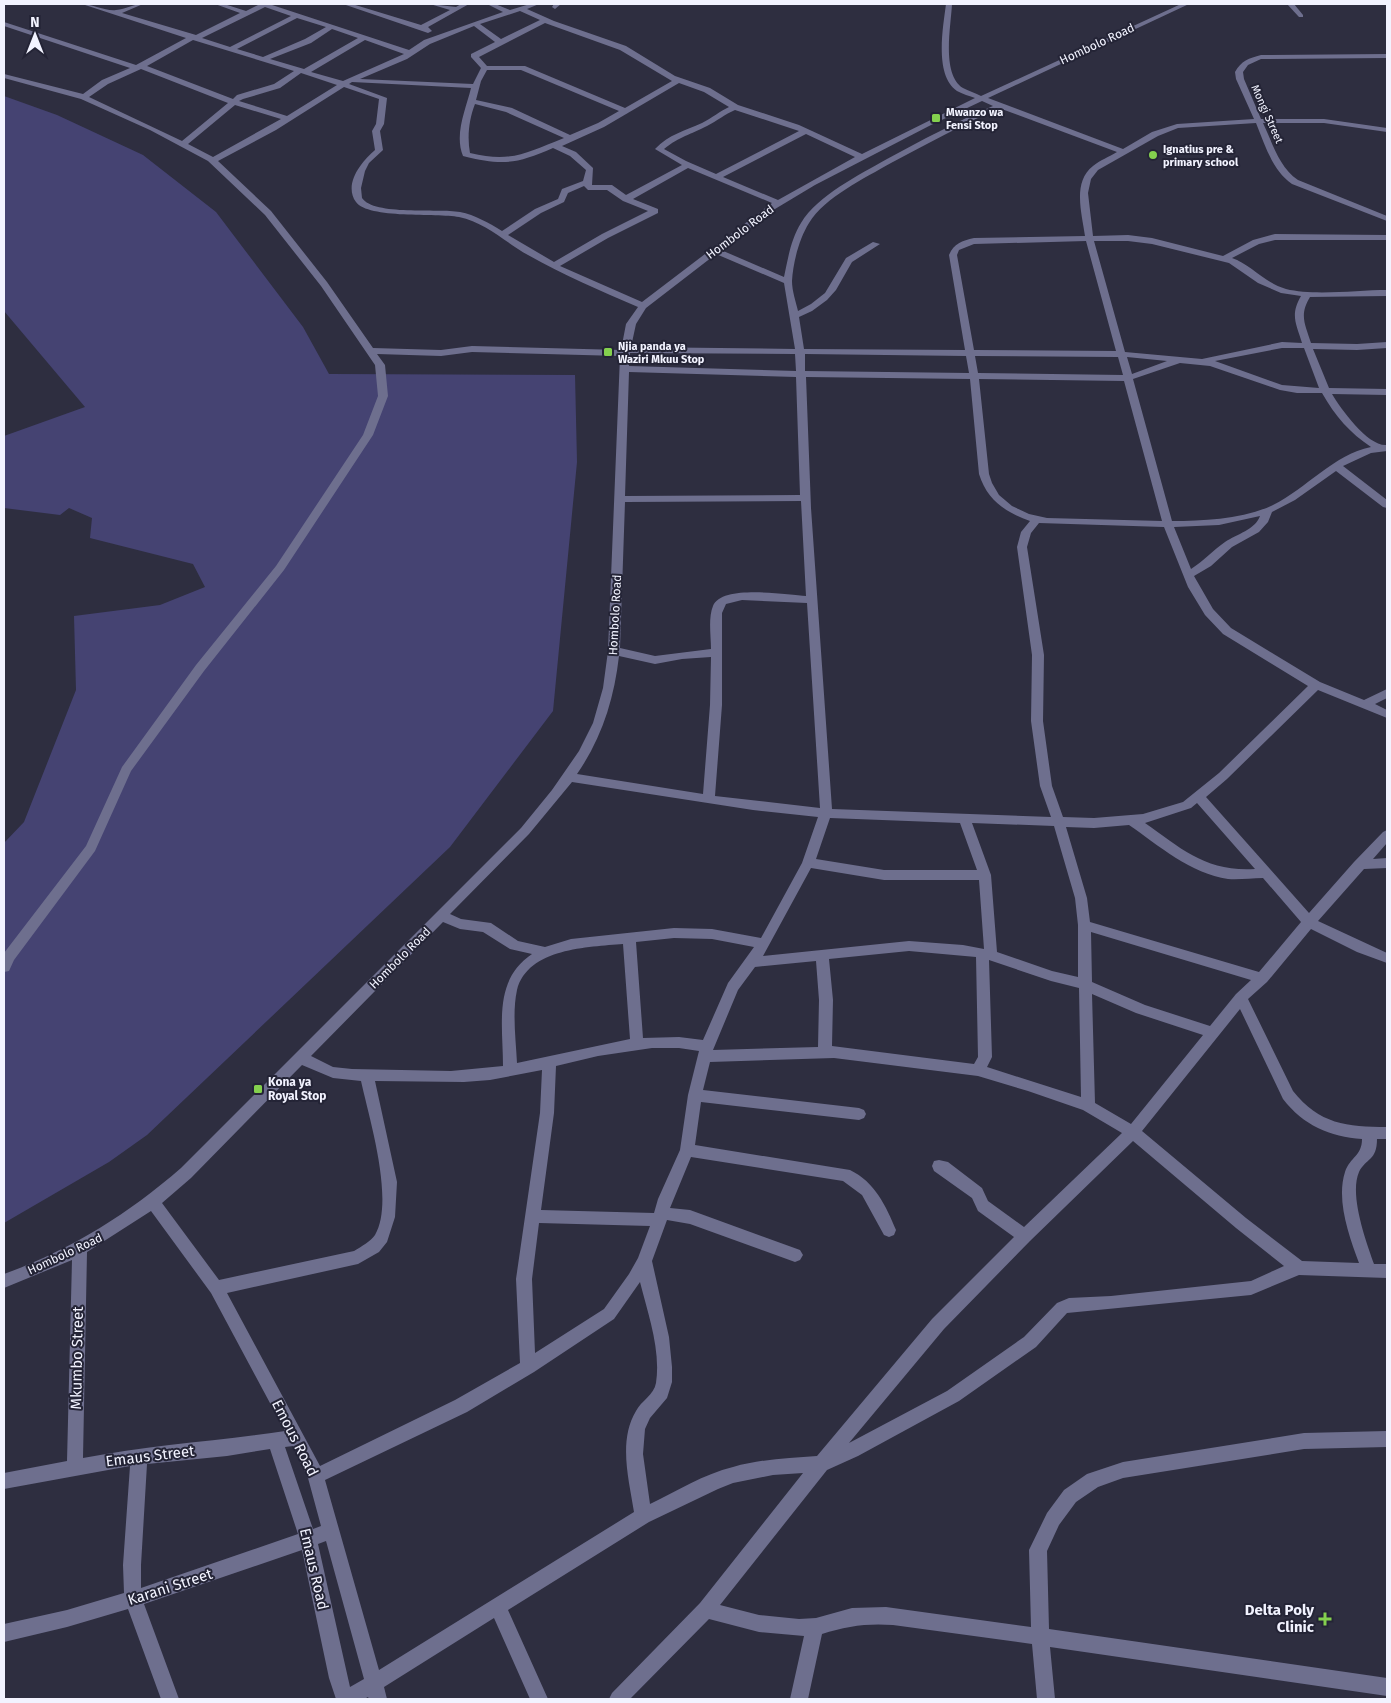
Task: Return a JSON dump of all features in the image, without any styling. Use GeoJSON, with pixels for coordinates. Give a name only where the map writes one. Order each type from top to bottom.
{"type":"FeatureCollection","features":[{"type":"Feature","properties":{"kind":"street"},"geometry":{"type":"LineString","coordinates":[[85,4],[303,71],[347,82],[383,98],[380,124],[376,131],[379,150],[367,161],[358,182],[358,197],[361,203],[369,208],[380,210],[433,211],[469,217],[529,252],[643,306]]}},
{"type":"Feature","properties":{"kind":"street"},"geometry":{"type":"LineString","coordinates":[[116,14],[135,4]]}},
{"type":"Feature","properties":{"kind":"street"},"geometry":{"type":"LineString","coordinates":[[218,4],[246,13]]}},
{"type":"Feature","properties":{"kind":"street"},"geometry":{"type":"LineString","coordinates":[[84,97],[105,82],[264,4],[410,53]]}},
{"type":"Feature","properties":{"kind":"street"},"geometry":{"type":"LineString","coordinates":[[346,4],[373,9],[442,36]]}},
{"type":"Feature","properties":{"kind":"street"},"geometry":{"type":"LineString","coordinates":[[433,4],[457,12]]}},
{"type":"Feature","properties":{"kind":"street"},"geometry":{"type":"LineString","coordinates":[[423,28],[457,12],[466,4]]}},
{"type":"Feature","properties":{"kind":"street"},"geometry":{"type":"LineString","coordinates":[[490,4],[509,12]]}},
{"type":"Feature","properties":{"kind":"street"},"geometry":{"type":"LineString","coordinates":[[212,161],[288,119],[347,82],[410,53],[427,42],[475,21],[536,4]]}},
{"type":"Feature","properties":{"kind":"street"},"geometry":{"type":"LineString","coordinates":[[949,4],[945,60],[949,77],[959,89],[998,106],[1124,152]]}},
{"type":"Feature","properties":{"kind":"street","name":"Hombolo Road"},"geometry":{"type":"LineString","coordinates":[[4,1281],[80,1249],[105,1236],[153,1203],[186,1173],[525,831],[569,777],[598,724],[608,693],[614,651],[625,352],[631,324],[643,306],[778,203],[812,183],[980,99],[1186,4]]}},
{"type":"Feature","properties":{"kind":"street"},"geometry":{"type":"LineString","coordinates":[[1290,4],[1301,16]]}},
{"type":"Feature","properties":{"kind":"street"},"geometry":{"type":"LineString","coordinates":[[521,9],[623,48],[679,80],[707,90],[735,107],[806,131],[861,157]]}},
{"type":"Feature","properties":{"kind":"street"},"geometry":{"type":"LineString","coordinates":[[231,49],[297,16]]}},
{"type":"Feature","properties":{"kind":"street"},"geometry":{"type":"LineString","coordinates":[[546,20],[475,54],[475,57],[485,68],[522,68],[625,112]]}},
{"type":"Feature","properties":{"kind":"street"},"geometry":{"type":"LineString","coordinates":[[475,21],[482,30],[501,42]]}},
{"type":"Feature","properties":{"kind":"street"},"geometry":{"type":"LineString","coordinates":[[4,24],[183,81],[233,102],[288,119]]}},
{"type":"Feature","properties":{"kind":"street"},"geometry":{"type":"LineString","coordinates":[[264,59],[308,41],[331,27]]}},
{"type":"Feature","properties":{"kind":"street"},"geometry":{"type":"LineString","coordinates":[[183,144],[217,118],[233,102],[243,96],[282,83],[364,38]]}},
{"type":"Feature","properties":{"kind":"street","name":"Mongi Street"},"geometry":{"type":"LineString","coordinates":[[1387,56],[1275,57],[1249,60],[1243,64],[1239,72],[1258,121],[1278,165],[1285,175],[1295,182],[1387,219]]}},
{"type":"Feature","properties":{"kind":"street"},"geometry":{"type":"LineString","coordinates":[[485,68],[476,86],[467,114],[464,143],[466,154],[493,161],[523,158],[601,125],[679,80]]}},
{"type":"Feature","properties":{"kind":"street"},"geometry":{"type":"LineString","coordinates":[[4,76],[84,97],[153,128],[212,161],[268,213],[324,284],[380,365],[383,396],[368,434],[280,568],[200,668],[130,764],[91,848],[15,948],[4,967]]}},
{"type":"Feature","properties":{"kind":"street"},"geometry":{"type":"LineString","coordinates":[[347,82],[476,86]]}},
{"type":"Feature","properties":{"kind":"street"},"geometry":{"type":"LineString","coordinates":[[472,101],[508,110],[569,138]]}},
{"type":"Feature","properties":{"kind":"street"},"geometry":{"type":"LineString","coordinates":[[316,1476],[462,1406],[528,1367],[609,1314],[634,1279],[644,1261],[661,1217],[664,1200],[688,1150],[695,1096],[706,1051],[718,1018],[733,987],[764,944],[808,863],[826,813],[805,498],[800,352],[788,282],[794,248],[800,233],[812,213],[857,179],[944,131],[998,106]]}},
{"type":"Feature","properties":{"kind":"street"},"geometry":{"type":"LineString","coordinates":[[735,107],[718,115],[706,124],[675,136],[659,149],[688,165],[778,203]]}},
{"type":"Feature","properties":{"kind":"street"},"geometry":{"type":"LineString","coordinates":[[1387,130],[1324,121],[1258,121],[1177,126],[1155,134],[1096,168],[1087,180],[1084,192],[1089,238],[1168,523],[1188,575],[1205,608],[1218,623],[1257,650],[1316,685],[1387,714]]}},
{"type":"Feature","properties":{"kind":"street"},"geometry":{"type":"LineString","coordinates":[[716,177],[806,131]]}},
{"type":"Feature","properties":{"kind":"street"},"geometry":{"type":"LineString","coordinates":[[555,265],[605,236],[654,211],[626,199],[609,187],[588,188],[587,182],[590,170],[573,154],[556,147],[561,142]]}},
{"type":"Feature","properties":{"kind":"street"},"geometry":{"type":"LineString","coordinates":[[626,199],[688,165]]}},
{"type":"Feature","properties":{"kind":"street"},"geometry":{"type":"LineString","coordinates":[[502,235],[531,215],[561,200],[565,191],[587,182]]}},
{"type":"Feature","properties":{"kind":"street"},"geometry":{"type":"LineString","coordinates":[[1224,259],[1256,242],[1276,237],[1387,238]]}},
{"type":"Feature","properties":{"kind":"street"},"geometry":{"type":"LineString","coordinates":[[1383,448],[1359,453],[1262,513],[1200,522],[1168,523],[1036,520],[1003,505],[996,500],[987,486],[984,474],[974,376],[953,255],[956,247],[974,241],[1089,238],[1152,241],[1224,259],[1240,265],[1272,287],[1284,291],[1307,294],[1387,293]]}},
{"type":"Feature","properties":{"kind":"street"},"geometry":{"type":"LineString","coordinates":[[794,316],[807,311],[822,301],[832,290],[847,262],[853,256],[876,244]]}},
{"type":"Feature","properties":{"kind":"street"},"geometry":{"type":"LineString","coordinates":[[715,251],[788,282]]}},
{"type":"Feature","properties":{"kind":"street"},"geometry":{"type":"LineString","coordinates":[[1307,294],[1299,306],[1298,316],[1325,392],[1348,426],[1356,434],[1383,448]]}},
{"type":"Feature","properties":{"kind":"street"},"geometry":{"type":"LineString","coordinates":[[1198,361],[1270,347],[1387,345]]}},
{"type":"Feature","properties":{"kind":"street"},"geometry":{"type":"LineString","coordinates":[[369,351],[441,353],[472,349],[625,352],[1122,354],[1181,359],[1224,366],[1280,387],[1325,392],[1387,392]]}},
{"type":"Feature","properties":{"kind":"street"},"geometry":{"type":"LineString","coordinates":[[625,370],[1128,378],[1147,373],[1181,359]]}},
{"type":"Feature","properties":{"kind":"street"},"geometry":{"type":"LineString","coordinates":[[1336,466],[1387,505]]}},
{"type":"Feature","properties":{"kind":"street"},"geometry":{"type":"LineString","coordinates":[[620,498],[805,498]]}},
{"type":"Feature","properties":{"kind":"street"},"geometry":{"type":"LineString","coordinates":[[1188,575],[1207,564],[1228,545],[1255,530],[1263,522],[1268,510]]}},
{"type":"Feature","properties":{"kind":"street"},"geometry":{"type":"LineString","coordinates":[[1036,520],[1023,539],[1022,555],[1038,654],[1037,722],[1046,786],[1059,822],[1081,898],[1084,925],[1088,1106]]}},
{"type":"Feature","properties":{"kind":"street"},"geometry":{"type":"LineString","coordinates":[[710,798],[716,705],[717,613],[719,604],[723,600],[752,597],[812,600]]}},
{"type":"Feature","properties":{"kind":"street"},"geometry":{"type":"LineString","coordinates":[[614,651],[655,660],[682,655],[707,654],[716,651]]}},
{"type":"Feature","properties":{"kind":"street"},"geometry":{"type":"LineString","coordinates":[[569,777],[753,806],[826,813],[1094,823],[1143,819],[1187,805],[1223,776],[1316,685]]}},
{"type":"Feature","properties":{"kind":"street"},"geometry":{"type":"LineString","coordinates":[[1364,705],[1387,693]]}},
{"type":"Feature","properties":{"kind":"street"},"geometry":{"type":"LineString","coordinates":[[1198,796],[1309,922],[1387,958]]}},
{"type":"Feature","properties":{"kind":"street"},"geometry":{"type":"LineString","coordinates":[[964,817],[986,875],[985,1057],[978,1070]]}},
{"type":"Feature","properties":{"kind":"street"},"geometry":{"type":"LineString","coordinates":[[1131,820],[1193,860],[1213,870],[1231,874],[1266,873]]}},
{"type":"Feature","properties":{"kind":"street"},"geometry":{"type":"LineString","coordinates":[[618,1699],[706,1609],[821,1464],[938,1324],[1024,1236],[1133,1132],[1212,1033],[1262,978],[1358,865],[1387,835]]}},
{"type":"Feature","properties":{"kind":"street"},"geometry":{"type":"LineString","coordinates":[[808,863],[884,875],[986,875]]}},
{"type":"Feature","properties":{"kind":"street"},"geometry":{"type":"LineString","coordinates":[[1358,865],[1387,863]]}},
{"type":"Feature","properties":{"kind":"street"},"geometry":{"type":"LineString","coordinates":[[441,916],[460,924],[486,927],[515,945],[545,952]]}},
{"type":"Feature","properties":{"kind":"street"},"geometry":{"type":"LineString","coordinates":[[1084,925],[1262,978]]}},
{"type":"Feature","properties":{"kind":"street"},"geometry":{"type":"LineString","coordinates":[[510,1070],[509,1002],[511,988],[524,966],[545,952],[571,944],[691,932],[764,944]]}},
{"type":"Feature","properties":{"kind":"street"},"geometry":{"type":"LineString","coordinates":[[628,938],[637,1043]]}},
{"type":"Feature","properties":{"kind":"street"},"geometry":{"type":"LineString","coordinates":[[752,962],[909,946],[949,948],[986,954],[1050,976],[1084,984],[1141,1009],[1212,1033]]}},
{"type":"Feature","properties":{"kind":"street"},"geometry":{"type":"LineString","coordinates":[[822,955],[826,1000],[826,1051]]}},
{"type":"Feature","properties":{"kind":"street"},"geometry":{"type":"LineString","coordinates":[[1242,998],[1288,1096],[1305,1116],[1340,1130],[1370,1134],[1387,1133]]}},
{"type":"Feature","properties":{"kind":"street"},"geometry":{"type":"LineString","coordinates":[[301,1057],[319,1069],[340,1076],[367,1074],[475,1076],[637,1043],[675,1041],[706,1051],[826,1051],[978,1070],[1030,1085],[1088,1106],[1133,1132],[1248,1229],[1299,1268]]}},
{"type":"Feature","properties":{"kind":"street"},"geometry":{"type":"LineString","coordinates":[[528,1367],[524,1279],[547,1113],[549,1062]]}},
{"type":"Feature","properties":{"kind":"street"},"geometry":{"type":"LineString","coordinates":[[216,1288],[358,1257],[374,1247],[382,1237],[388,1217],[390,1182],[367,1074]]}},
{"type":"Feature","properties":{"kind":"street"},"geometry":{"type":"LineString","coordinates":[[695,1096],[859,1114]]}},
{"type":"Feature","properties":{"kind":"street"},"geometry":{"type":"LineString","coordinates":[[1369,1271],[1357,1239],[1351,1203],[1350,1178],[1353,1168],[1368,1151],[1370,1134]]}},
{"type":"Feature","properties":{"kind":"street"},"geometry":{"type":"LineString","coordinates":[[688,1150],[845,1174],[867,1188],[888,1230]]}},
{"type":"Feature","properties":{"kind":"street"},"geometry":{"type":"LineString","coordinates":[[939,1166],[970,1186],[977,1193],[983,1206],[1024,1236]]}},
{"type":"Feature","properties":{"kind":"street","name":"Emous Road"},"geometry":{"type":"LineString","coordinates":[[153,1203],[216,1288],[297,1437],[316,1476],[375,1691]]}},
{"type":"Feature","properties":{"kind":"street"},"geometry":{"type":"LineString","coordinates":[[532,1216],[690,1217],[794,1255]]}},
{"type":"Feature","properties":{"kind":"street","name":"Mkumbo Street"},"geometry":{"type":"LineString","coordinates":[[75,1468],[80,1249]]}},
{"type":"Feature","properties":{"kind":"street"},"geometry":{"type":"LineString","coordinates":[[643,1516],[635,1442],[642,1417],[661,1393],[664,1384],[661,1337],[647,1284],[644,1261]]}},
{"type":"Feature","properties":{"kind":"street"},"geometry":{"type":"LineString","coordinates":[[346,1699],[375,1691],[498,1607],[643,1516],[714,1482],[733,1475],[773,1467],[821,1464],[852,1450],[953,1396],[1030,1342],[1062,1308],[1069,1304],[1111,1303],[1258,1287],[1291,1269],[1299,1268],[1387,1271]]}},
{"type":"Feature","properties":{"kind":"street","name":"Emaus Street"},"geometry":{"type":"LineString","coordinates":[[4,1481],[139,1457],[297,1437]]}},
{"type":"Feature","properties":{"kind":"street"},"geometry":{"type":"LineString","coordinates":[[1046,1699],[1040,1636],[1038,1550],[1053,1519],[1070,1496],[1093,1480],[1123,1470],[1304,1442],[1370,1438],[1387,1439]]}},
{"type":"Feature","properties":{"kind":"street","name":"Emaus Road"},"geometry":{"type":"LineString","coordinates":[[275,1441],[308,1539],[338,1678],[346,1699]]}},
{"type":"Feature","properties":{"kind":"street"},"geometry":{"type":"LineString","coordinates":[[139,1457],[132,1565],[133,1599],[170,1699]]}},
{"type":"Feature","properties":{"kind":"street","name":"Karani Street"},"geometry":{"type":"LineString","coordinates":[[4,1633],[47,1625],[133,1599],[262,1557],[332,1530]]}},
{"type":"Feature","properties":{"kind":"street"},"geometry":{"type":"LineString","coordinates":[[498,1607],[539,1699]]}},
{"type":"Feature","properties":{"kind":"street"},"geometry":{"type":"LineString","coordinates":[[706,1609],[765,1626],[787,1628],[815,1626],[874,1614],[1279,1670],[1387,1687]]}},
{"type":"Feature","properties":{"kind":"street"},"geometry":{"type":"LineString","coordinates":[[799,1699],[815,1626]]}},
{"type":"Feature","properties":{"kind":"shaded area"},"geometry":{"type":"Polygon","coordinates":[[[4,96],[57,115],[143,155],[216,212],[303,327],[329,374],[575,375],[577,462],[553,711],[450,847],[147,1135],[109,1162],[4,1223],[4,843],[24,822],[76,690],[74,616],[160,605],[205,587],[193,564],[90,538],[92,518],[69,508],[60,515],[4,508],[4,436],[85,407],[4,311],[4,96]]]}},
{"type":"Feature","properties":{"kind":"place","name":"Mwanzo wa Fensi Stop"},"geometry":{"type":"Point","coordinates":[936,118]}},
{"type":"Feature","properties":{"kind":"place","name":"Ignatius pre & primary school"},"geometry":{"type":"Point","coordinates":[1153,155]}},
{"type":"Feature","properties":{"kind":"place","name":"Njia panda ya Waziri Mkuu Stop"},"geometry":{"type":"Point","coordinates":[608,352]}},
{"type":"Feature","properties":{"kind":"place","name":"Kona ya Royal Stop"},"geometry":{"type":"Point","coordinates":[258,1089]}},
{"type":"Feature","properties":{"kind":"place","name":"Delta Poly Clinic"},"geometry":{"type":"Point","coordinates":[1325,1619]}}]}
